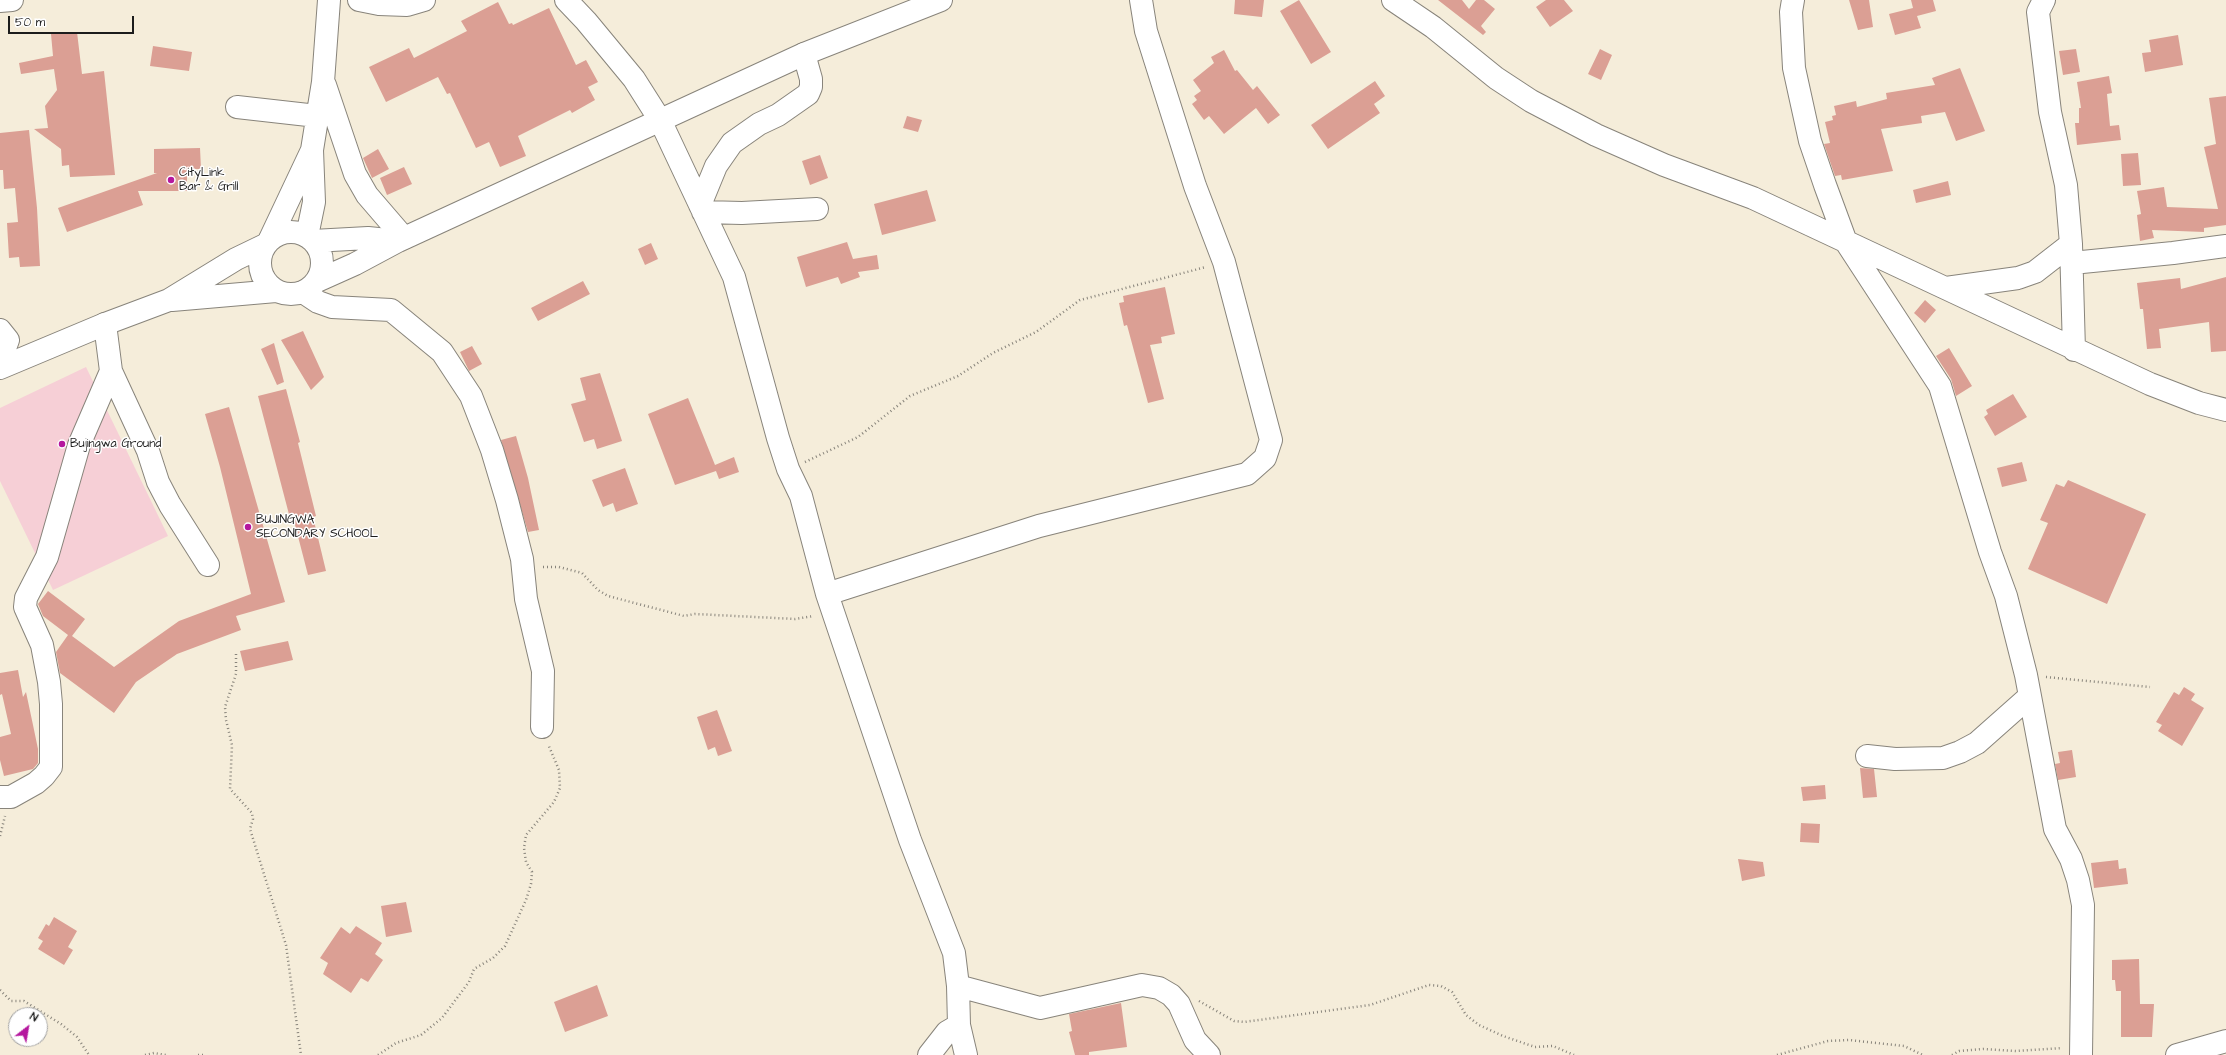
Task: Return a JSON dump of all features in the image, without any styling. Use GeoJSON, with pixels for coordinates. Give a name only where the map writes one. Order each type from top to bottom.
{"type":"FeatureCollection","features":[{"type":"Feature","properties":{"kind":"street"},"geometry":{"type":"LineString","coordinates":[[0,1],[12,0]]}},
{"type":"Feature","properties":{"kind":"street"},"geometry":{"type":"LineString","coordinates":[[310,286],[321,273],[322,256],[310,238],[314,202],[312,150],[324,82],[329,0]]}},
{"type":"Feature","properties":{"kind":"street"},"geometry":{"type":"LineString","coordinates":[[359,0],[379,4],[407,5],[424,0]]}},
{"type":"Feature","properties":{"kind":"street"},"geometry":{"type":"LineString","coordinates":[[566,0],[586,21],[634,79],[660,120],[692,184],[701,209],[734,277],[778,438],[788,469],[801,496],[834,616],[910,840],[954,953],[958,986],[959,1025],[966,1055]]}},
{"type":"Feature","properties":{"kind":"street"},"geometry":{"type":"LineString","coordinates":[[169,300],[276,291],[294,294],[401,240],[804,54],[942,0]]}},
{"type":"Feature","properties":{"kind":"street"},"geometry":{"type":"LineString","coordinates":[[827,594],[1039,526],[1247,474],[1265,458],[1271,440],[1224,262],[1195,186],[1146,31],[1140,0]]}},
{"type":"Feature","properties":{"kind":"street"},"geometry":{"type":"LineString","coordinates":[[1393,0],[1433,28],[1496,78],[1531,102],[1596,135],[1664,165],[1753,198],[1946,288],[2074,350],[2157,387],[2199,403],[2226,410]]}},
{"type":"Feature","properties":{"kind":"street"},"geometry":{"type":"LineString","coordinates":[[1793,0],[1791,12],[1794,68],[1801,105],[1822,178],[1846,242],[1940,386],[1990,552],[2006,596],[2026,675],[2055,829],[2071,860],[2078,880],[2082,905],[2081,1050]]}},
{"type":"Feature","properties":{"kind":"street"},"geometry":{"type":"LineString","coordinates":[[2044,0],[2038,12],[2050,112],[2066,185],[2072,254],[2074,350]]}},
{"type":"Feature","properties":{"kind":"street"},"geometry":{"type":"LineString","coordinates":[[701,209],[716,166],[732,143],[760,124],[778,115],[808,94],[811,87],[811,79],[804,54]]}},
{"type":"Feature","properties":{"kind":"street"},"geometry":{"type":"LineString","coordinates":[[324,82],[355,174],[367,195],[401,240]]}},
{"type":"Feature","properties":{"kind":"street"},"geometry":{"type":"LineString","coordinates":[[237,107],[318,116]]}},
{"type":"Feature","properties":{"kind":"street"},"geometry":{"type":"LineString","coordinates":[[276,291],[264,278],[260,270],[259,262],[312,150]]}},
{"type":"Feature","properties":{"kind":"street"},"geometry":{"type":"LineString","coordinates":[[701,209],[742,213],[817,209]]}},
{"type":"Feature","properties":{"kind":"street"},"geometry":{"type":"LineString","coordinates":[[0,368],[105,324],[169,300],[236,259],[288,232],[298,232],[310,238],[368,238],[401,240]]}},
{"type":"Feature","properties":{"kind":"street"},"geometry":{"type":"LineString","coordinates":[[1946,288],[2018,278],[2035,272],[2072,254],[2174,253],[2226,246]]}},
{"type":"Feature","properties":{"kind":"street"},"geometry":{"type":"LineString","coordinates":[[310,286],[318,302],[332,307],[391,310],[442,352],[471,396],[501,478],[522,559],[526,599],[543,671],[542,727]]}},
{"type":"Feature","properties":{"kind":"street"},"geometry":{"type":"LineString","coordinates":[[105,324],[111,372],[148,451],[158,482],[170,505],[208,565]]}},
{"type":"Feature","properties":{"kind":"street"},"geometry":{"type":"LineString","coordinates":[[0,330],[8,340],[0,362]]}},
{"type":"Feature","properties":{"kind":"street"},"geometry":{"type":"LineString","coordinates":[[5,797],[36,783],[51,767],[51,704],[49,682],[42,645],[26,607],[26,598],[47,557],[79,445],[111,372]]}},
{"type":"Feature","properties":{"kind":"street"},"geometry":{"type":"LineString","coordinates":[[1867,756],[1895,758],[1943,758],[1960,752],[1977,743],[2030,696]]}},
{"type":"Feature","properties":{"kind":"street"},"geometry":{"type":"LineString","coordinates":[[958,986],[1040,1008],[1142,985],[1159,988],[1171,995],[1179,1004],[1195,1040],[1209,1055]]}},
{"type":"Feature","properties":{"kind":"street"},"geometry":{"type":"LineString","coordinates":[[929,1055],[947,1032],[959,1025]]}},
{"type":"Feature","properties":{"kind":"street"},"geometry":{"type":"LineString","coordinates":[[2176,1055],[2226,1041]]}},
{"type":"Feature","properties":{"kind":"path"},"geometry":{"type":"LineString","coordinates":[[788,469],[858,437],[910,396],[958,376],[993,354],[1036,332],[1080,300],[1224,262]]}},
{"type":"Feature","properties":{"kind":"path"},"geometry":{"type":"LineString","coordinates":[[538,563],[542,567],[548,569],[559,567],[582,573],[598,590],[617,599],[684,616],[696,614],[795,619],[808,616],[834,616]]}},
{"type":"Feature","properties":{"kind":"path"},"geometry":{"type":"LineString","coordinates":[[236,654],[236,674],[225,707],[226,720],[232,745],[230,789],[252,813],[253,819],[250,829],[286,945],[301,1055]]}},
{"type":"Feature","properties":{"kind":"path"},"geometry":{"type":"LineString","coordinates":[[2026,675],[2150,687]]}},
{"type":"Feature","properties":{"kind":"path"},"geometry":{"type":"LineString","coordinates":[[378,1055],[396,1043],[421,1035],[442,1018],[469,982],[474,969],[493,958],[505,946],[526,900],[531,884],[532,872],[526,862],[524,848],[526,835],[554,802],[560,788],[559,770],[542,727]]}},
{"type":"Feature","properties":{"kind":"path"},"geometry":{"type":"LineString","coordinates":[[1171,995],[1203,1003],[1234,1021],[1244,1022],[1370,1005],[1429,985],[1441,986],[1452,992],[1466,1015],[1479,1025],[1503,1036],[1535,1047],[1553,1046],[1574,1055]]}},
{"type":"Feature","properties":{"kind":"path"},"geometry":{"type":"LineString","coordinates":[[0,990],[11,1001],[24,1001],[61,1024],[77,1036],[89,1055]]}},
{"type":"Feature","properties":{"kind":"path"},"geometry":{"type":"LineString","coordinates":[[1777,1055],[1828,1041],[1849,1040],[1904,1046],[1923,1055]]}},
{"type":"Feature","properties":{"kind":"path"},"geometry":{"type":"LineString","coordinates":[[1952,1055],[1959,1051],[1976,1050],[2081,1050]]}},
{"type":"Feature","properties":{"kind":"path"},"geometry":{"type":"LineString","coordinates":[[145,1055],[154,1053],[166,1055]]}},
{"type":"Feature","properties":{"kind":"path"},"geometry":{"type":"LineString","coordinates":[[198,1055],[204,1055]]}},
{"type":"Feature","properties":{"kind":"shaded area","name":"Bujingwa Ground"},"geometry":{"type":"Polygon","coordinates":[[[86,367],[168,536],[53,590],[0,481],[0,408],[86,367]]]}},
{"type":"Feature","properties":{"kind":"building"},"geometry":{"type":"Polygon","coordinates":[[[1235,0],[1264,0],[1262,17],[1234,14],[1235,0]]]}},
{"type":"Feature","properties":{"kind":"building"},"geometry":{"type":"Polygon","coordinates":[[[1299,0],[1331,52],[1311,64],[1280,11],[1299,0]]]}},
{"type":"Feature","properties":{"kind":"building"},"geometry":{"type":"Polygon","coordinates":[[[1438,0],[1462,0],[1469,9],[1476,0],[1484,0],[1495,9],[1481,26],[1486,32],[1483,35],[1438,0]]]}},
{"type":"Feature","properties":{"kind":"building"},"geometry":{"type":"Polygon","coordinates":[[[1546,0],[1564,0],[1573,11],[1550,27],[1536,7],[1546,0]]]}},
{"type":"Feature","properties":{"kind":"building"},"geometry":{"type":"Polygon","coordinates":[[[1849,0],[1869,0],[1873,27],[1858,30],[1849,0]]]}},
{"type":"Feature","properties":{"kind":"building"},"geometry":{"type":"Polygon","coordinates":[[[1911,0],[1933,0],[1936,11],[1917,16],[1921,28],[1895,35],[1889,14],[1913,8],[1911,0]]]}},
{"type":"Feature","properties":{"kind":"building"},"geometry":{"type":"Polygon","coordinates":[[[498,2],[509,24],[512,23],[513,25],[549,8],[576,65],[586,60],[598,82],[588,87],[595,100],[572,113],[570,110],[518,136],[526,156],[500,167],[489,142],[476,148],[450,93],[447,94],[438,77],[386,102],[369,67],[409,48],[414,58],[467,31],[461,21],[498,2]]]}},
{"type":"Feature","properties":{"kind":"building"},"geometry":{"type":"Polygon","coordinates":[[[77,32],[82,74],[104,71],[115,175],[70,177],[69,165],[62,166],[61,149],[34,129],[48,128],[45,106],[57,90],[54,69],[21,74],[19,63],[53,56],[51,34],[77,32]]]}},
{"type":"Feature","properties":{"kind":"building"},"geometry":{"type":"Polygon","coordinates":[[[2178,35],[2183,65],[2145,72],[2142,53],[2151,52],[2149,40],[2178,35]]]}},
{"type":"Feature","properties":{"kind":"building"},"geometry":{"type":"Polygon","coordinates":[[[153,46],[192,52],[189,71],[150,66],[153,46]]]}},
{"type":"Feature","properties":{"kind":"building"},"geometry":{"type":"Polygon","coordinates":[[[1600,49],[1612,55],[1601,80],[1588,74],[1600,49]]]}},
{"type":"Feature","properties":{"kind":"building"},"geometry":{"type":"Polygon","coordinates":[[[2076,49],[2080,72],[2063,75],[2059,51],[2076,49]]]}},
{"type":"Feature","properties":{"kind":"building"},"geometry":{"type":"Polygon","coordinates":[[[1224,50],[1235,71],[1237,70],[1253,90],[1257,86],[1280,115],[1268,124],[1256,108],[1224,134],[1209,116],[1204,120],[1192,104],[1197,100],[1194,96],[1201,91],[1193,80],[1214,63],[1211,57],[1224,50]]]}},
{"type":"Feature","properties":{"kind":"building"},"geometry":{"type":"Polygon","coordinates":[[[1960,68],[1985,131],[1956,141],[1945,112],[1921,116],[1922,123],[1881,129],[1893,171],[1842,180],[1841,175],[1835,176],[1824,144],[1830,143],[1825,122],[1833,120],[1832,116],[1836,115],[1834,106],[1856,101],[1857,107],[1887,99],[1886,93],[1935,85],[1932,78],[1960,68]]]}},
{"type":"Feature","properties":{"kind":"building"},"geometry":{"type":"Polygon","coordinates":[[[2109,76],[2112,93],[2107,94],[2110,126],[2119,125],[2121,140],[2077,145],[2075,123],[2079,123],[2079,108],[2081,108],[2077,82],[2109,76]]]}},
{"type":"Feature","properties":{"kind":"building"},"geometry":{"type":"Polygon","coordinates":[[[1375,81],[1385,96],[1374,104],[1380,113],[1328,149],[1311,125],[1375,81]]]}},
{"type":"Feature","properties":{"kind":"building"},"geometry":{"type":"Polygon","coordinates":[[[2226,96],[2226,225],[2204,228],[2204,232],[2152,230],[2154,238],[2140,241],[2137,215],[2141,214],[2137,191],[2164,187],[2167,207],[2218,209],[2204,147],[2216,144],[2209,98],[2226,96]]]}},
{"type":"Feature","properties":{"kind":"building"},"geometry":{"type":"Polygon","coordinates":[[[907,116],[922,120],[918,132],[903,128],[907,116]]]}},
{"type":"Feature","properties":{"kind":"building"},"geometry":{"type":"Polygon","coordinates":[[[29,130],[37,208],[40,266],[20,267],[19,257],[9,258],[7,223],[18,222],[15,188],[4,189],[3,170],[0,170],[0,133],[29,130]]]}},
{"type":"Feature","properties":{"kind":"building"},"geometry":{"type":"Polygon","coordinates":[[[200,148],[201,169],[187,169],[187,191],[138,191],[143,205],[67,232],[58,208],[157,173],[154,173],[154,149],[200,148]]]}},
{"type":"Feature","properties":{"kind":"building"},"geometry":{"type":"Polygon","coordinates":[[[378,149],[389,169],[372,178],[363,158],[378,149]]]}},
{"type":"Feature","properties":{"kind":"building"},"geometry":{"type":"Polygon","coordinates":[[[2138,153],[2141,185],[2123,186],[2121,154],[2138,153]]]}},
{"type":"Feature","properties":{"kind":"building"},"geometry":{"type":"Polygon","coordinates":[[[820,155],[828,178],[810,185],[802,161],[820,155]]]}},
{"type":"Feature","properties":{"kind":"building"},"geometry":{"type":"Polygon","coordinates":[[[404,167],[412,184],[387,195],[380,178],[404,167]]]}},
{"type":"Feature","properties":{"kind":"building"},"geometry":{"type":"Polygon","coordinates":[[[1948,181],[1951,195],[1916,203],[1913,190],[1948,181]]]}},
{"type":"Feature","properties":{"kind":"building"},"geometry":{"type":"Polygon","coordinates":[[[927,190],[936,221],[882,235],[874,204],[927,190]]]}},
{"type":"Feature","properties":{"kind":"building"},"geometry":{"type":"Polygon","coordinates":[[[847,242],[853,259],[877,255],[879,269],[858,272],[860,277],[841,284],[838,277],[806,287],[797,257],[847,242]]]}},
{"type":"Feature","properties":{"kind":"building"},"geometry":{"type":"Polygon","coordinates":[[[651,243],[658,259],[645,265],[638,249],[651,243]]]}},
{"type":"Feature","properties":{"kind":"building"},"geometry":{"type":"Polygon","coordinates":[[[2226,277],[2226,351],[2211,352],[2209,322],[2159,329],[2161,348],[2147,349],[2143,309],[2140,309],[2137,283],[2180,278],[2181,289],[2226,277]]]}},
{"type":"Feature","properties":{"kind":"building"},"geometry":{"type":"Polygon","coordinates":[[[583,281],[590,294],[538,321],[531,308],[583,281]]]}},
{"type":"Feature","properties":{"kind":"building"},"geometry":{"type":"Polygon","coordinates":[[[1165,287],[1175,334],[1161,337],[1162,343],[1150,345],[1164,399],[1148,403],[1127,325],[1124,326],[1119,303],[1124,302],[1123,296],[1165,287]]]}},
{"type":"Feature","properties":{"kind":"building"},"geometry":{"type":"Polygon","coordinates":[[[1925,300],[1936,310],[1925,323],[1914,313],[1925,300]]]}},
{"type":"Feature","properties":{"kind":"building"},"geometry":{"type":"Polygon","coordinates":[[[303,331],[324,377],[311,390],[281,340],[303,331]]]}},
{"type":"Feature","properties":{"kind":"building"},"geometry":{"type":"Polygon","coordinates":[[[274,343],[284,382],[277,385],[261,349],[274,343]]]}},
{"type":"Feature","properties":{"kind":"building"},"geometry":{"type":"Polygon","coordinates":[[[472,346],[482,364],[469,371],[460,352],[472,346]]]}},
{"type":"Feature","properties":{"kind":"building"},"geometry":{"type":"Polygon","coordinates":[[[1949,348],[1972,386],[1956,396],[1951,379],[1936,356],[1949,348]]]}},
{"type":"Feature","properties":{"kind":"building"},"geometry":{"type":"Polygon","coordinates":[[[600,373],[622,441],[597,449],[594,439],[584,442],[571,404],[586,400],[580,378],[600,373]]]}},
{"type":"Feature","properties":{"kind":"building"},"geometry":{"type":"Polygon","coordinates":[[[286,389],[300,442],[298,443],[316,516],[313,517],[326,571],[308,575],[294,521],[291,522],[258,396],[286,389]]]}},
{"type":"Feature","properties":{"kind":"building"},"geometry":{"type":"Polygon","coordinates":[[[2013,394],[2027,417],[1995,436],[1984,417],[1988,414],[1986,410],[2013,394]]]}},
{"type":"Feature","properties":{"kind":"building"},"geometry":{"type":"Polygon","coordinates":[[[688,398],[715,465],[734,457],[739,472],[719,479],[716,471],[675,485],[648,414],[688,398]]]}},
{"type":"Feature","properties":{"kind":"building"},"geometry":{"type":"Polygon","coordinates":[[[229,407],[285,602],[236,616],[241,630],[177,654],[136,682],[114,713],[60,673],[56,652],[68,635],[43,616],[38,604],[48,591],[85,619],[72,636],[114,667],[179,621],[251,594],[220,467],[205,414],[229,407]]]}},
{"type":"Feature","properties":{"kind":"building"},"geometry":{"type":"Polygon","coordinates":[[[516,436],[528,478],[539,530],[528,532],[501,440],[516,436]]]}},
{"type":"Feature","properties":{"kind":"building"},"geometry":{"type":"Polygon","coordinates":[[[2022,462],[2027,481],[2002,487],[1997,468],[2022,462]]]}},
{"type":"Feature","properties":{"kind":"building"},"geometry":{"type":"Polygon","coordinates":[[[625,468],[638,504],[616,512],[613,503],[603,507],[592,480],[625,468]]]}},
{"type":"Feature","properties":{"kind":"building"},"geometry":{"type":"Polygon","coordinates":[[[2068,480],[2146,514],[2107,604],[2028,569],[2048,523],[2040,520],[2056,484],[2064,487],[2068,480]]]}},
{"type":"Feature","properties":{"kind":"building"},"geometry":{"type":"Polygon","coordinates":[[[288,641],[293,660],[245,671],[240,651],[288,641]]]}},
{"type":"Feature","properties":{"kind":"building"},"geometry":{"type":"Polygon","coordinates":[[[18,670],[23,697],[26,692],[38,749],[38,763],[33,769],[4,776],[0,760],[0,737],[11,734],[2,694],[0,695],[0,673],[18,670]]]}},
{"type":"Feature","properties":{"kind":"building"},"geometry":{"type":"Polygon","coordinates":[[[2184,687],[2195,694],[2191,700],[2204,708],[2182,746],[2158,731],[2162,725],[2156,722],[2174,692],[2179,695],[2184,687]]]}},
{"type":"Feature","properties":{"kind":"building"},"geometry":{"type":"Polygon","coordinates":[[[717,710],[732,751],[718,756],[715,747],[708,750],[697,717],[717,710]]]}},
{"type":"Feature","properties":{"kind":"building"},"geometry":{"type":"Polygon","coordinates":[[[2072,750],[2076,777],[2058,780],[2055,764],[2060,763],[2058,752],[2072,750]]]}},
{"type":"Feature","properties":{"kind":"building"},"geometry":{"type":"Polygon","coordinates":[[[1860,768],[1874,769],[1877,797],[1863,798],[1860,768]]]}},
{"type":"Feature","properties":{"kind":"building"},"geometry":{"type":"Polygon","coordinates":[[[1825,785],[1826,799],[1803,801],[1801,787],[1825,785]]]}},
{"type":"Feature","properties":{"kind":"building"},"geometry":{"type":"Polygon","coordinates":[[[1801,823],[1820,824],[1819,843],[1800,842],[1801,823]]]}},
{"type":"Feature","properties":{"kind":"building"},"geometry":{"type":"Polygon","coordinates":[[[1738,859],[1763,862],[1765,876],[1742,881],[1738,859]]]}},
{"type":"Feature","properties":{"kind":"building"},"geometry":{"type":"Polygon","coordinates":[[[2118,860],[2119,869],[2126,868],[2128,884],[2094,888],[2091,863],[2118,860]]]}},
{"type":"Feature","properties":{"kind":"building"},"geometry":{"type":"Polygon","coordinates":[[[406,902],[412,932],[386,937],[381,906],[406,902]]]}},
{"type":"Feature","properties":{"kind":"building"},"geometry":{"type":"Polygon","coordinates":[[[54,917],[77,931],[68,947],[73,950],[64,965],[38,949],[43,941],[38,938],[46,924],[49,926],[54,917]]]}},
{"type":"Feature","properties":{"kind":"building"},"geometry":{"type":"Polygon","coordinates":[[[356,926],[382,943],[375,954],[383,960],[368,982],[361,978],[351,993],[323,974],[328,963],[320,958],[341,927],[350,934],[356,926]]]}},
{"type":"Feature","properties":{"kind":"building"},"geometry":{"type":"Polygon","coordinates":[[[2139,959],[2140,1004],[2154,1004],[2152,1037],[2121,1037],[2121,991],[2116,991],[2115,980],[2112,980],[2112,960],[2139,959]]]}},
{"type":"Feature","properties":{"kind":"building"},"geometry":{"type":"Polygon","coordinates":[[[597,985],[608,1016],[565,1032],[554,1002],[597,985]]]}},
{"type":"Feature","properties":{"kind":"building"},"geometry":{"type":"Polygon","coordinates":[[[1121,1003],[1127,1047],[1089,1052],[1089,1055],[1075,1055],[1069,1032],[1072,1031],[1069,1014],[1121,1003]]]}},
{"type":"Feature","properties":{"kind":"place","name":"CityLink Bar & Grill"},"geometry":{"type":"Point","coordinates":[171,180]}},
{"type":"Feature","properties":{"kind":"place","name":"Bujingwa Ground"},"geometry":{"type":"Point","coordinates":[62,444]}},
{"type":"Feature","properties":{"kind":"place","name":"BUJINGWA SECONDARY SCHOOL"},"geometry":{"type":"Point","coordinates":[248,527]}}]}
